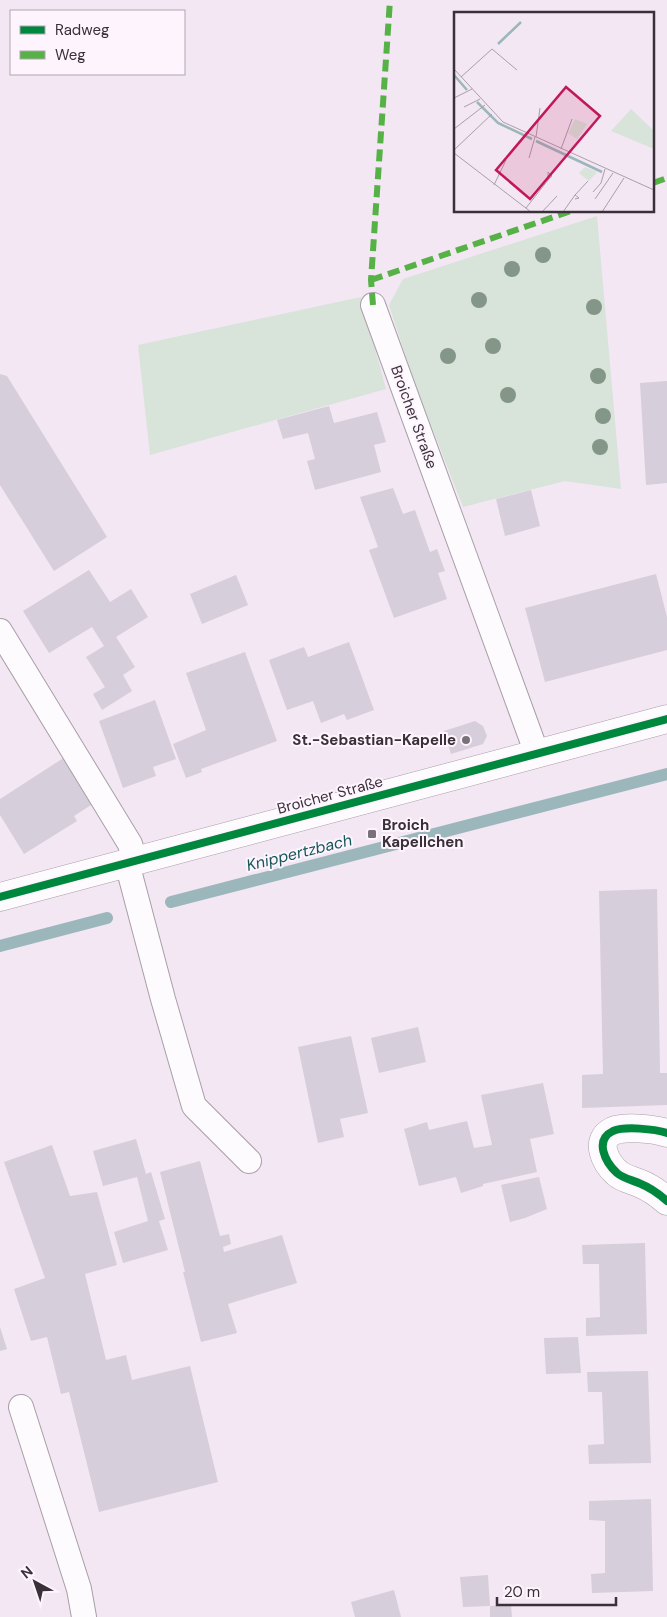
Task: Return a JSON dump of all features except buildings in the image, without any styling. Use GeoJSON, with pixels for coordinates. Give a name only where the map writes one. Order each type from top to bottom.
{"type":"FeatureCollection","features":[{"type":"Feature","properties":{"kind":"street","name":"Broicher Straße"},"geometry":{"type":"LineString","coordinates":[[0,897],[667,719]]}},
{"type":"Feature","properties":{"kind":"street"},"geometry":{"type":"LineString","coordinates":[[667,1133],[658,1130],[618,1129],[609,1133],[602,1144],[603,1152],[610,1166],[626,1179],[652,1189],[667,1201]]}},
{"type":"Feature","properties":{"kind":"lane","name":"Broicher Straße"},"geometry":{"type":"LineString","coordinates":[[373,305],[537,754]]}},
{"type":"Feature","properties":{"kind":"lane"},"geometry":{"type":"LineString","coordinates":[[0,631],[130,844],[131,862],[163,999],[194,1106],[249,1161]]}},
{"type":"Feature","properties":{"kind":"lane"},"geometry":{"type":"LineString","coordinates":[[21,1407],[79,1589],[84,1617]]}},
{"type":"Feature","properties":{"kind":"shaded area"},"geometry":{"type":"Polygon","coordinates":[[[597,216],[621,489],[565,481],[463,507],[414,382],[389,305],[403,279],[597,216]]]}},
{"type":"Feature","properties":{"kind":"shaded area"},"geometry":{"type":"Polygon","coordinates":[[[361,297],[386,389],[150,455],[138,345],[361,297]]]}},
{"type":"Feature","properties":{"kind":"waterway","name":"Knippertzbach"},"geometry":{"type":"LineString","coordinates":[[171,902],[667,774]]}},
{"type":"Feature","properties":{"kind":"waterway","name":"Knippertzbach"},"geometry":{"type":"LineString","coordinates":[[0,946],[107,918]]}},
{"type":"Feature","properties":{"kind":"marked path"},"geometry":{"type":"LineString","coordinates":[[373,305],[371,280],[390,0]]}},
{"type":"Feature","properties":{"kind":"marked path"},"geometry":{"type":"LineString","coordinates":[[654,183],[667,178]]}},
{"type":"Feature","properties":{"kind":"marked path"},"geometry":{"type":"LineString","coordinates":[[371,280],[568,212]]}},
{"type":"Feature","properties":{"kind":"cycle path"},"geometry":{"type":"LineString","coordinates":[[0,897],[667,719]]}},
{"type":"Feature","properties":{"kind":"cycle path"},"geometry":{"type":"LineString","coordinates":[[667,1133],[655,1130],[618,1129],[607,1135],[603,1145],[605,1157],[617,1173],[648,1187],[667,1201]]}},
{"type":"Feature","properties":{"kind":"place","name":"St.-Sebastian-Kapelle"},"geometry":{"type":"Point","coordinates":[466,740]}},
{"type":"Feature","properties":{"kind":"place","name":"Broich Kapellchen"},"geometry":{"type":"Point","coordinates":[372,834]}}]}
